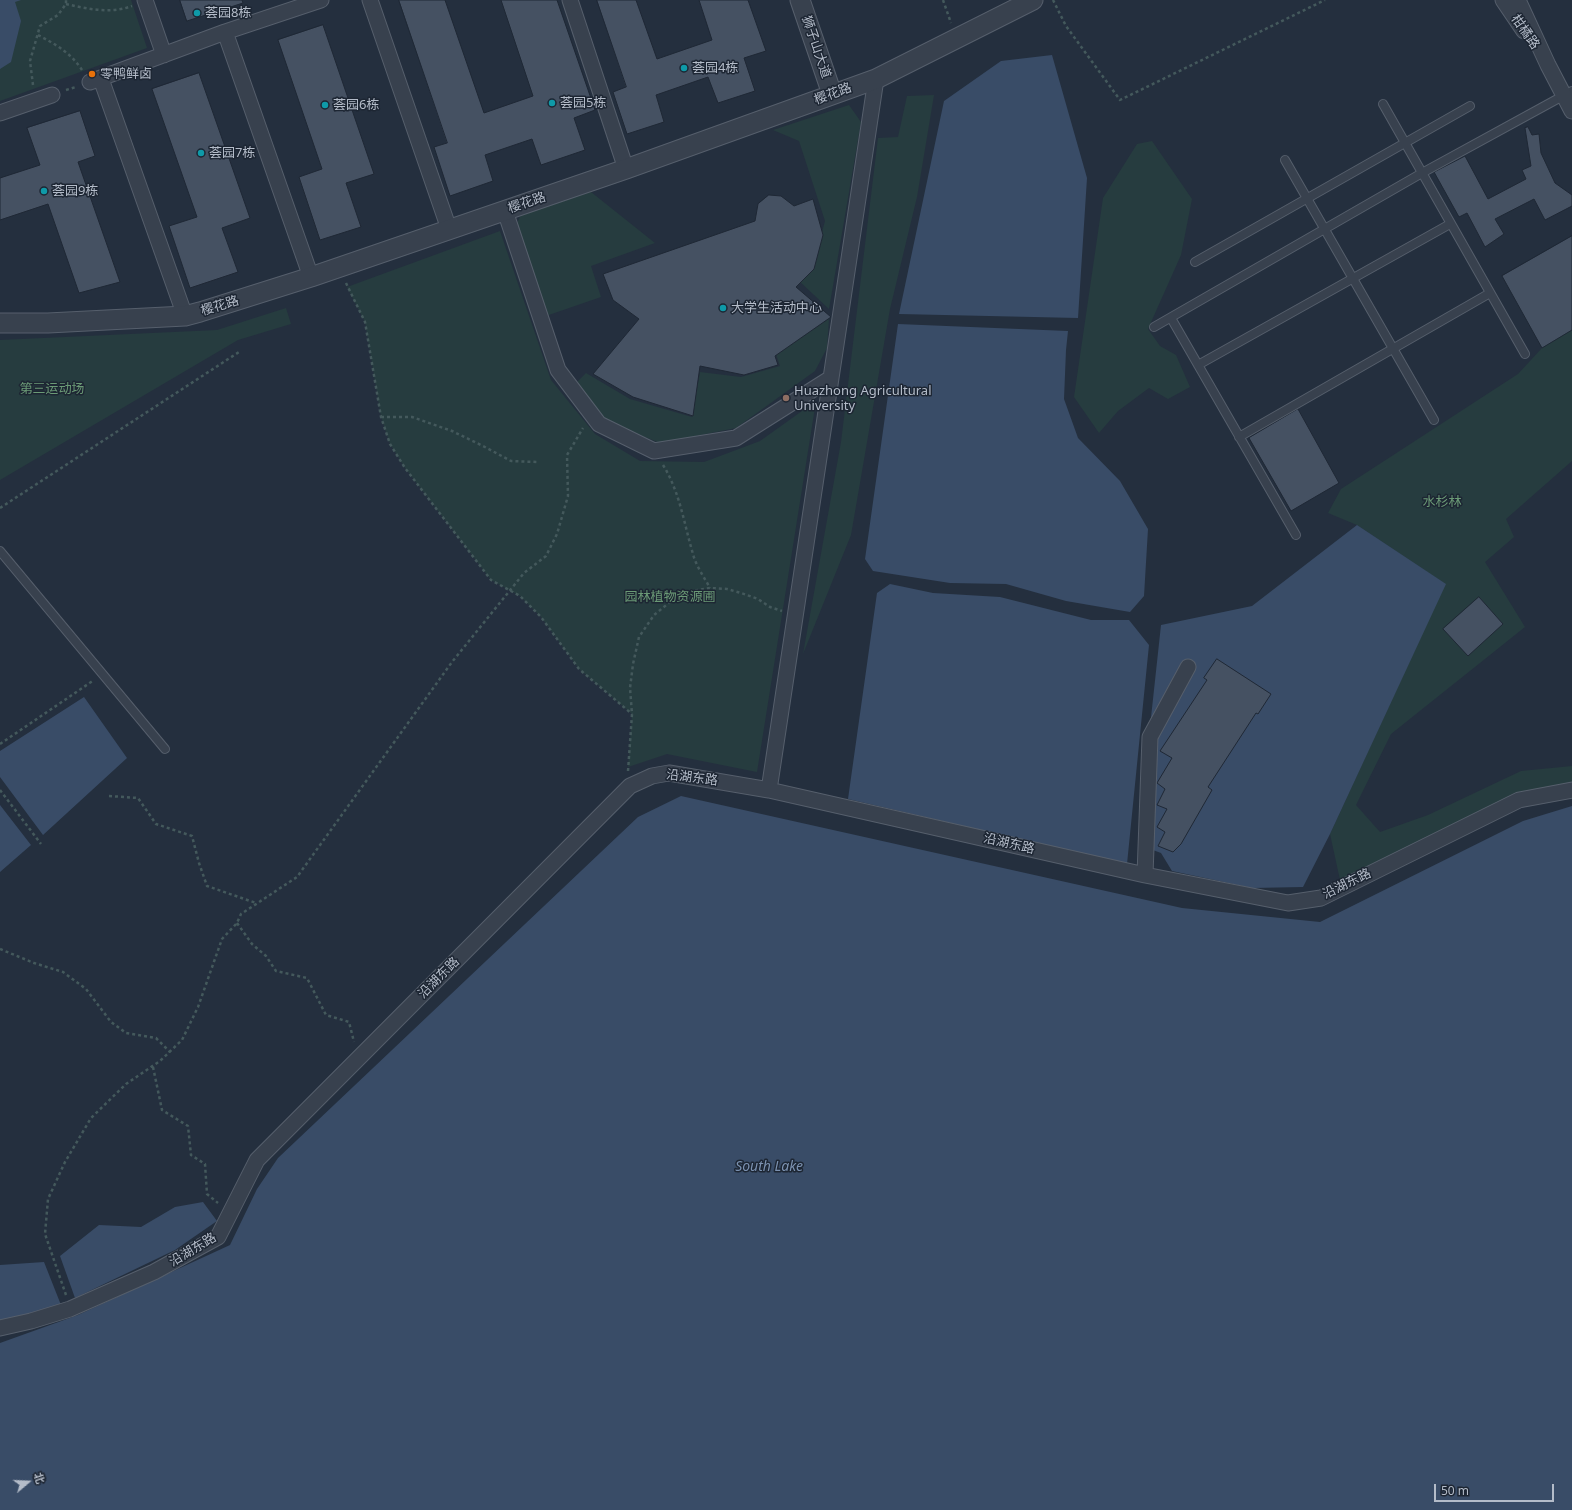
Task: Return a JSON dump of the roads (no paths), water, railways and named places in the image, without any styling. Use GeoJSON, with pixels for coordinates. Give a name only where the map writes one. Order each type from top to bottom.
{"type":"FeatureCollection","features":[{"type":"Feature","properties":{"kind":"street"},"geometry":{"type":"LineString","coordinates":[[185,316],[96,80],[225,32],[321,0]]}},
{"type":"Feature","properties":{"kind":"street"},"geometry":{"type":"LineString","coordinates":[[370,0],[449,229]]}},
{"type":"Feature","properties":{"kind":"street"},"geometry":{"type":"LineString","coordinates":[[570,0],[626,169]]}},
{"type":"Feature","properties":{"kind":"street","name":"狮子山大道"},"geometry":{"type":"LineString","coordinates":[[800,0],[832,94]]}},
{"type":"Feature","properties":{"kind":"street","name":"樱花路"},"geometry":{"type":"LineString","coordinates":[[0,323],[185,316],[312,277],[626,169],[876,79],[1033,0]]}},
{"type":"Feature","properties":{"kind":"street","name":"柑橘路"},"geometry":{"type":"LineString","coordinates":[[1503,0],[1568,93],[1572,111]]}},
{"type":"Feature","properties":{"kind":"street","name":"柑橘路"},"geometry":{"type":"LineString","coordinates":[[1518,0],[1548,65]]}},
{"type":"Feature","properties":{"kind":"street"},"geometry":{"type":"LineString","coordinates":[[145,1],[164,55]]}},
{"type":"Feature","properties":{"kind":"street"},"geometry":{"type":"LineString","coordinates":[[225,32],[312,277]]}},
{"type":"Feature","properties":{"kind":"street"},"geometry":{"type":"LineString","coordinates":[[769,790],[876,79]]}},
{"type":"Feature","properties":{"kind":"street"},"geometry":{"type":"LineString","coordinates":[[0,113],[52,95]]}},
{"type":"Feature","properties":{"kind":"street"},"geometry":{"type":"LineString","coordinates":[[505,211],[558,370],[599,424],[654,451],[736,438],[831,378]]}},
{"type":"Feature","properties":{"kind":"street"},"geometry":{"type":"LineString","coordinates":[[1144,875],[1150,737],[1188,667]]}},
{"type":"Feature","properties":{"kind":"street","name":"沿湖东路"},"geometry":{"type":"LineString","coordinates":[[0,1328],[70,1309],[154,1272],[218,1237],[226,1224],[257,1160],[630,786],[652,776],[669,773],[769,790],[1144,875],[1288,903],[1321,898],[1519,800],[1572,790]]}},
{"type":"Feature","properties":{"kind":"lane"},"geometry":{"type":"LineString","coordinates":[[1154,327],[1422,174],[1568,93]]}},
{"type":"Feature","properties":{"kind":"lane"},"geometry":{"type":"LineString","coordinates":[[1383,104],[1525,354]]}},
{"type":"Feature","properties":{"kind":"lane"},"geometry":{"type":"LineString","coordinates":[[1195,262],[1470,106]]}},
{"type":"Feature","properties":{"kind":"lane"},"geometry":{"type":"LineString","coordinates":[[1284,160],[1434,420]]}},
{"type":"Feature","properties":{"kind":"lane"},"geometry":{"type":"LineString","coordinates":[[1198,365],[1450,224]]}},
{"type":"Feature","properties":{"kind":"lane"},"geometry":{"type":"LineString","coordinates":[[1239,437],[1490,294]]}},
{"type":"Feature","properties":{"kind":"lane"},"geometry":{"type":"LineString","coordinates":[[1171,318],[1296,535]]}},
{"type":"Feature","properties":{"kind":"lane"},"geometry":{"type":"LineString","coordinates":[[0,551],[166,749]]}},
{"type":"Feature","properties":{"kind":"water"},"geometry":{"type":"Polygon","coordinates":[[[0,0],[21,0],[15,2],[21,21],[11,62],[0,69],[0,0]]]}},
{"type":"Feature","properties":{"kind":"water"},"geometry":{"type":"Polygon","coordinates":[[[1052,55],[1087,178],[1078,318],[899,314],[944,101],[1001,61],[1052,55]]]}},
{"type":"Feature","properties":{"kind":"water"},"geometry":{"type":"Polygon","coordinates":[[[898,324],[1068,331],[1064,399],[1078,438],[1120,481],[1148,529],[1144,596],[1130,612],[1066,601],[1006,584],[950,583],[873,571],[865,559],[898,324]]]}},
{"type":"Feature","properties":{"kind":"water"},"geometry":{"type":"Polygon","coordinates":[[[1357,525],[1446,584],[1330,834],[1303,887],[1252,888],[1172,871],[1161,853],[1142,846],[1149,736],[1161,625],[1252,606],[1357,525]]]}},
{"type":"Feature","properties":{"kind":"water"},"geometry":{"type":"Polygon","coordinates":[[[890,584],[933,593],[1000,597],[1091,620],[1129,620],[1149,645],[1127,864],[848,799],[877,593],[890,584]]]}},
{"type":"Feature","properties":{"kind":"water"},"geometry":{"type":"Polygon","coordinates":[[[84,697],[127,758],[43,835],[0,777],[0,751],[84,697]]]}},
{"type":"Feature","properties":{"kind":"water","name":"South Lake"},"geometry":{"type":"Polygon","coordinates":[[[681,796],[1182,908],[1320,922],[1523,821],[1572,806],[1572,1510],[0,1510],[0,1343],[78,1315],[230,1245],[257,1189],[278,1158],[638,817],[681,796]]]}},
{"type":"Feature","properties":{"kind":"water"},"geometry":{"type":"Polygon","coordinates":[[[0,805],[31,845],[0,872],[0,805]]]}},
{"type":"Feature","properties":{"kind":"water"},"geometry":{"type":"Polygon","coordinates":[[[203,1202],[217,1221],[175,1250],[75,1298],[60,1256],[99,1225],[141,1227],[175,1207],[203,1202]]]}},
{"type":"Feature","properties":{"kind":"water"},"geometry":{"type":"Polygon","coordinates":[[[44,1262],[61,1305],[0,1324],[0,1265],[44,1262]]]}},
{"type":"Feature","properties":{"kind":"place","name":"荟园8栋"},"geometry":{"type":"Point","coordinates":[197,13]}},
{"type":"Feature","properties":{"kind":"place","name":"荟园4栋"},"geometry":{"type":"Point","coordinates":[684,68]}},
{"type":"Feature","properties":{"kind":"place","name":"零鸭鲜卤"},"geometry":{"type":"Point","coordinates":[92,74]}},
{"type":"Feature","properties":{"kind":"place","name":"荟园5栋"},"geometry":{"type":"Point","coordinates":[552,103]}},
{"type":"Feature","properties":{"kind":"place","name":"荟园6栋"},"geometry":{"type":"Point","coordinates":[325,105]}},
{"type":"Feature","properties":{"kind":"place","name":"荟园7栋"},"geometry":{"type":"Point","coordinates":[201,153]}},
{"type":"Feature","properties":{"kind":"place","name":"荟园9栋"},"geometry":{"type":"Point","coordinates":[44,191]}},
{"type":"Feature","properties":{"kind":"place","name":"大学生活动中心"},"geometry":{"type":"Point","coordinates":[723,308]}},
{"type":"Feature","properties":{"kind":"place","name":"Huazhong Agricultural University"},"geometry":{"type":"Point","coordinates":[786,398]}},
{"type":"Feature","properties":{"kind":"park label","name":"第三运动场"},"geometry":{"type":"Point","coordinates":[52,389]}},
{"type":"Feature","properties":{"kind":"park label","name":"水杉林"},"geometry":{"type":"Point","coordinates":[1442,502]}},
{"type":"Feature","properties":{"kind":"park label","name":"园林植物资源圃"},"geometry":{"type":"Point","coordinates":[670,597]}}]}
